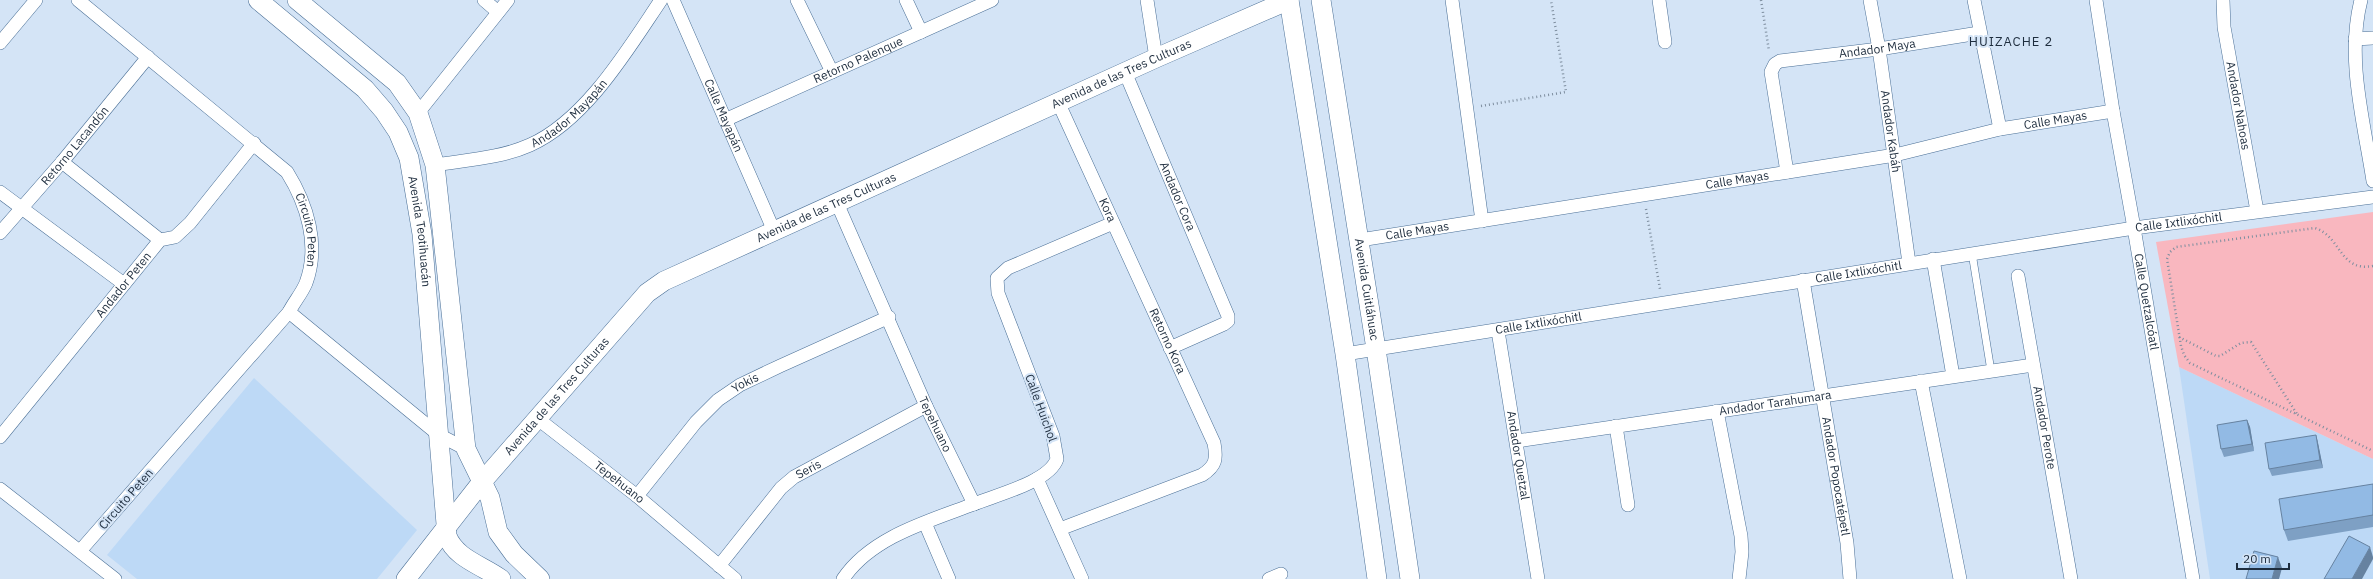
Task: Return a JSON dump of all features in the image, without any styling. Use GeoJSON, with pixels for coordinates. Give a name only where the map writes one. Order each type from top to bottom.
{"type":"FeatureCollection","features":[{"type":"Feature","properties":{"kind":"street"},"geometry":{"type":"LineString","coordinates":[[0,43],[36,0]]}},
{"type":"Feature","properties":{"kind":"street","name":"Circuito Peten"},"geometry":{"type":"LineString","coordinates":[[78,0],[287,172],[299,191],[308,218],[312,246],[311,265],[306,284],[289,312],[80,551]]}},
{"type":"Feature","properties":{"kind":"street","name":"Avenida Teotihuacán"},"geometry":{"type":"LineString","coordinates":[[258,0],[365,89],[384,111],[398,132],[406,152],[415,190],[422,234],[439,435],[445,527],[451,545],[463,557],[501,579]]}},
{"type":"Feature","properties":{"kind":"street","name":"Avenida Teotihuacán"},"geometry":{"type":"LineString","coordinates":[[297,0],[397,83],[418,113],[436,165],[466,449],[481,483],[490,498],[498,532],[514,554],[540,579]]}},
{"type":"Feature","properties":{"kind":"street"},"geometry":{"type":"LineString","coordinates":[[484,0],[498,12]]}},
{"type":"Feature","properties":{"kind":"street"},"geometry":{"type":"LineString","coordinates":[[418,113],[508,0]]}},
{"type":"Feature","properties":{"kind":"street","name":"Andador Mayapán"},"geometry":{"type":"LineString","coordinates":[[436,165],[505,154],[531,145],[561,126],[607,76],[661,0]]}},
{"type":"Feature","properties":{"kind":"street","name":"Calle Mayapán"},"geometry":{"type":"LineString","coordinates":[[672,0],[774,231]]}},
{"type":"Feature","properties":{"kind":"street"},"geometry":{"type":"LineString","coordinates":[[797,0],[832,72]]}},
{"type":"Feature","properties":{"kind":"street"},"geometry":{"type":"LineString","coordinates":[[906,0],[921,32]]}},
{"type":"Feature","properties":{"kind":"street","name":"Retorno Palenque"},"geometry":{"type":"LineString","coordinates":[[725,120],[992,0]]}},
{"type":"Feature","properties":{"kind":"street"},"geometry":{"type":"LineString","coordinates":[[1147,0],[1156,58]]}},
{"type":"Feature","properties":{"kind":"street"},"geometry":{"type":"LineString","coordinates":[[1289,0],[1345,354],[1376,579]]}},
{"type":"Feature","properties":{"kind":"street","name":"Avenida de las Tres Culturas"},"geometry":{"type":"LineString","coordinates":[[406,579],[445,527],[481,483],[647,293],[664,281],[1058,102],[1289,0]]}},
{"type":"Feature","properties":{"kind":"street","name":"Avenida Cuitláhuac"},"geometry":{"type":"LineString","coordinates":[[1321,0],[1360,240],[1410,579]]}},
{"type":"Feature","properties":{"kind":"street"},"geometry":{"type":"LineString","coordinates":[[1452,0],[1482,221]]}},
{"type":"Feature","properties":{"kind":"street"},"geometry":{"type":"LineString","coordinates":[[1659,0],[1665,42]]}},
{"type":"Feature","properties":{"kind":"street","name":"Andador Kabáh"},"geometry":{"type":"LineString","coordinates":[[1870,0],[1895,155],[1909,263]]}},
{"type":"Feature","properties":{"kind":"street"},"geometry":{"type":"LineString","coordinates":[[1974,0],[1979,33],[2000,129]]}},
{"type":"Feature","properties":{"kind":"street","name":"Calle Quetzalcóatl"},"geometry":{"type":"LineString","coordinates":[[2096,0],[2113,111],[2193,579]]}},
{"type":"Feature","properties":{"kind":"street","name":"Andador Nahoas"},"geometry":{"type":"LineString","coordinates":[[2223,0],[2224,27],[2257,212]]}},
{"type":"Feature","properties":{"kind":"street"},"geometry":{"type":"LineString","coordinates":[[2361,0],[2356,19],[2354,55],[2373,181]]}},
{"type":"Feature","properties":{"kind":"street","name":"Andador Maya"},"geometry":{"type":"LineString","coordinates":[[1775,64],[1780,61],[1879,49],[1979,33]]}},
{"type":"Feature","properties":{"kind":"street"},"geometry":{"type":"LineString","coordinates":[[2355,39],[2373,38]]}},
{"type":"Feature","properties":{"kind":"street","name":"Retorno Lacandón"},"geometry":{"type":"LineString","coordinates":[[0,233],[62,162],[148,57]]}},
{"type":"Feature","properties":{"kind":"street"},"geometry":{"type":"LineString","coordinates":[[1775,64],[1771,72],[1786,172]]}},
{"type":"Feature","properties":{"kind":"street","name":"Andador Cora"},"geometry":{"type":"LineString","coordinates":[[1125,72],[1228,316],[1228,321],[1170,348]]}},
{"type":"Feature","properties":{"kind":"street","name":"Kora"},"geometry":{"type":"LineString","coordinates":[[997,278],[1008,268],[1113,223],[1058,102]]}},
{"type":"Feature","properties":{"kind":"street","name":"Calle Mayas"},"geometry":{"type":"LineString","coordinates":[[1360,240],[1895,155],[2000,129],[2113,111]]}},
{"type":"Feature","properties":{"kind":"street"},"geometry":{"type":"LineString","coordinates":[[62,162],[160,240],[175,237],[190,223],[254,144]]}},
{"type":"Feature","properties":{"kind":"street"},"geometry":{"type":"LineString","coordinates":[[0,192],[20,209],[124,284]]}},
{"type":"Feature","properties":{"kind":"street","name":"Calle Ixtlixóchitl"},"geometry":{"type":"LineString","coordinates":[[1345,354],[1498,331],[1803,280],[2134,228],[2373,197]]}},
{"type":"Feature","properties":{"kind":"street","name":"Tepehuano"},"geometry":{"type":"LineString","coordinates":[[838,203],[889,317],[926,406],[974,504]]}},
{"type":"Feature","properties":{"kind":"street","name":"Retorno Kora"},"geometry":{"type":"LineString","coordinates":[[1060,529],[1202,475],[1212,469],[1216,461],[1214,442],[1113,223]]}},
{"type":"Feature","properties":{"kind":"street","name":"Andador Peten"},"geometry":{"type":"LineString","coordinates":[[0,437],[160,240]]}},
{"type":"Feature","properties":{"kind":"street"},"geometry":{"type":"LineString","coordinates":[[1933,259],[1953,376]]}},
{"type":"Feature","properties":{"kind":"street","name":"Andador Perote"},"geometry":{"type":"LineString","coordinates":[[2018,276],[2071,579]]}},
{"type":"Feature","properties":{"kind":"street","name":"Calle Huichol"},"geometry":{"type":"LineString","coordinates":[[997,278],[998,293],[1055,443],[1057,459],[1055,464],[1037,479]]}},
{"type":"Feature","properties":{"kind":"street","name":"Andador Popocatépetl"},"geometry":{"type":"LineString","coordinates":[[1803,280],[1824,396],[1850,579]]}},
{"type":"Feature","properties":{"kind":"street"},"geometry":{"type":"LineString","coordinates":[[289,312],[439,435],[466,449]]}},
{"type":"Feature","properties":{"kind":"street","name":"Yokis"},"geometry":{"type":"LineString","coordinates":[[637,496],[696,422],[718,400],[740,385],[889,317]]}},
{"type":"Feature","properties":{"kind":"street","name":"Andador Quetzal"},"geometry":{"type":"LineString","coordinates":[[1498,331],[1517,441],[1538,579]]}},
{"type":"Feature","properties":{"kind":"street","name":"Andador Tarahumara"},"geometry":{"type":"LineString","coordinates":[[1517,441],[1824,396],[1921,380],[2033,365]]}},
{"type":"Feature","properties":{"kind":"street"},"geometry":{"type":"LineString","coordinates":[[1921,380],[1960,579]]}},
{"type":"Feature","properties":{"kind":"street","name":"Seris"},"geometry":{"type":"LineString","coordinates":[[719,566],[781,488],[794,477],[926,406]]}},
{"type":"Feature","properties":{"kind":"street"},"geometry":{"type":"LineString","coordinates":[[1716,411],[1741,536],[1742,552],[1739,579]]}},
{"type":"Feature","properties":{"kind":"street","name":"Tepehuano"},"geometry":{"type":"LineString","coordinates":[[538,419],[637,496],[735,579]]}},
{"type":"Feature","properties":{"kind":"street"},"geometry":{"type":"LineString","coordinates":[[1616,426],[1628,505]]}},
{"type":"Feature","properties":{"kind":"street"},"geometry":{"type":"LineString","coordinates":[[843,579],[863,555],[925,523],[1037,479],[1082,579]]}},
{"type":"Feature","properties":{"kind":"street"},"geometry":{"type":"LineString","coordinates":[[0,489],[114,579]]}},
{"type":"Feature","properties":{"kind":"street"},"geometry":{"type":"LineString","coordinates":[[925,523],[949,579]]}},
{"type":"Feature","properties":{"kind":"street"},"geometry":{"type":"LineString","coordinates":[[1269,579],[1281,574]]}},
{"type":"Feature","properties":{"kind":"lane"},"geometry":{"type":"LineString","coordinates":[[1972,253],[1991,371]]}},
{"type":"Feature","properties":{"kind":"path"},"geometry":{"type":"LineString","coordinates":[[1467,108],[1566,92],[1551,0]]}},
{"type":"Feature","properties":{"kind":"path"},"geometry":{"type":"LineString","coordinates":[[1761,0],[1769,51],[1775,64]]}},
{"type":"Feature","properties":{"kind":"path"},"geometry":{"type":"LineString","coordinates":[[1644,195],[1662,303]]}},
{"type":"Feature","properties":{"kind":"path"},"geometry":{"type":"LineString","coordinates":[[2373,266],[2361,267],[2355,265],[2344,256],[2328,234],[2315,228],[2176,247],[2170,252],[2167,259],[2179,337],[2184,356],[2190,363],[2373,451]]}},
{"type":"Feature","properties":{"kind":"path"},"geometry":{"type":"LineString","coordinates":[[2179,337],[2216,356],[2220,356],[2241,343],[2251,342],[2297,414]]}},
{"type":"Feature","properties":{"kind":"shaded area"},"geometry":{"type":"Polygon","coordinates":[[[2373,212],[2373,459],[2179,367],[2156,242],[2373,212]]]}},
{"type":"Feature","properties":{"kind":"shaded area"},"geometry":{"type":"Polygon","coordinates":[[[2179,367],[2373,459],[2373,579],[2210,579],[2179,367]]]}},
{"type":"Feature","properties":{"kind":"shaded area"},"geometry":{"type":"Polygon","coordinates":[[[254,378],[417,530],[377,579],[137,579],[107,555],[254,378]]]}},
{"type":"Feature","properties":{"kind":"building"},"geometry":{"type":"Polygon","coordinates":[[[2247,420],[2252,444],[2221,449],[2217,425],[2247,420]]]}},
{"type":"Feature","properties":{"kind":"building"},"geometry":{"type":"Polygon","coordinates":[[[2316,435],[2320,460],[2269,469],[2265,443],[2316,435]]]}},
{"type":"Feature","properties":{"kind":"building"},"geometry":{"type":"Polygon","coordinates":[[[2373,484],[2373,515],[2284,530],[2279,499],[2373,484]]]}},
{"type":"Feature","properties":{"kind":"building"},"geometry":{"type":"Polygon","coordinates":[[[2349,536],[2370,547],[2352,579],[2324,579],[2349,536]]]}},
{"type":"Feature","properties":{"kind":"building"},"geometry":{"type":"Polygon","coordinates":[[[2254,551],[2278,557],[2272,579],[2246,579],[2254,551]]]}},
{"type":"Feature","properties":{"kind":"district","name":"HUIZACHE 2"},"geometry":{"type":"Point","coordinates":[2011,41]}}]}
